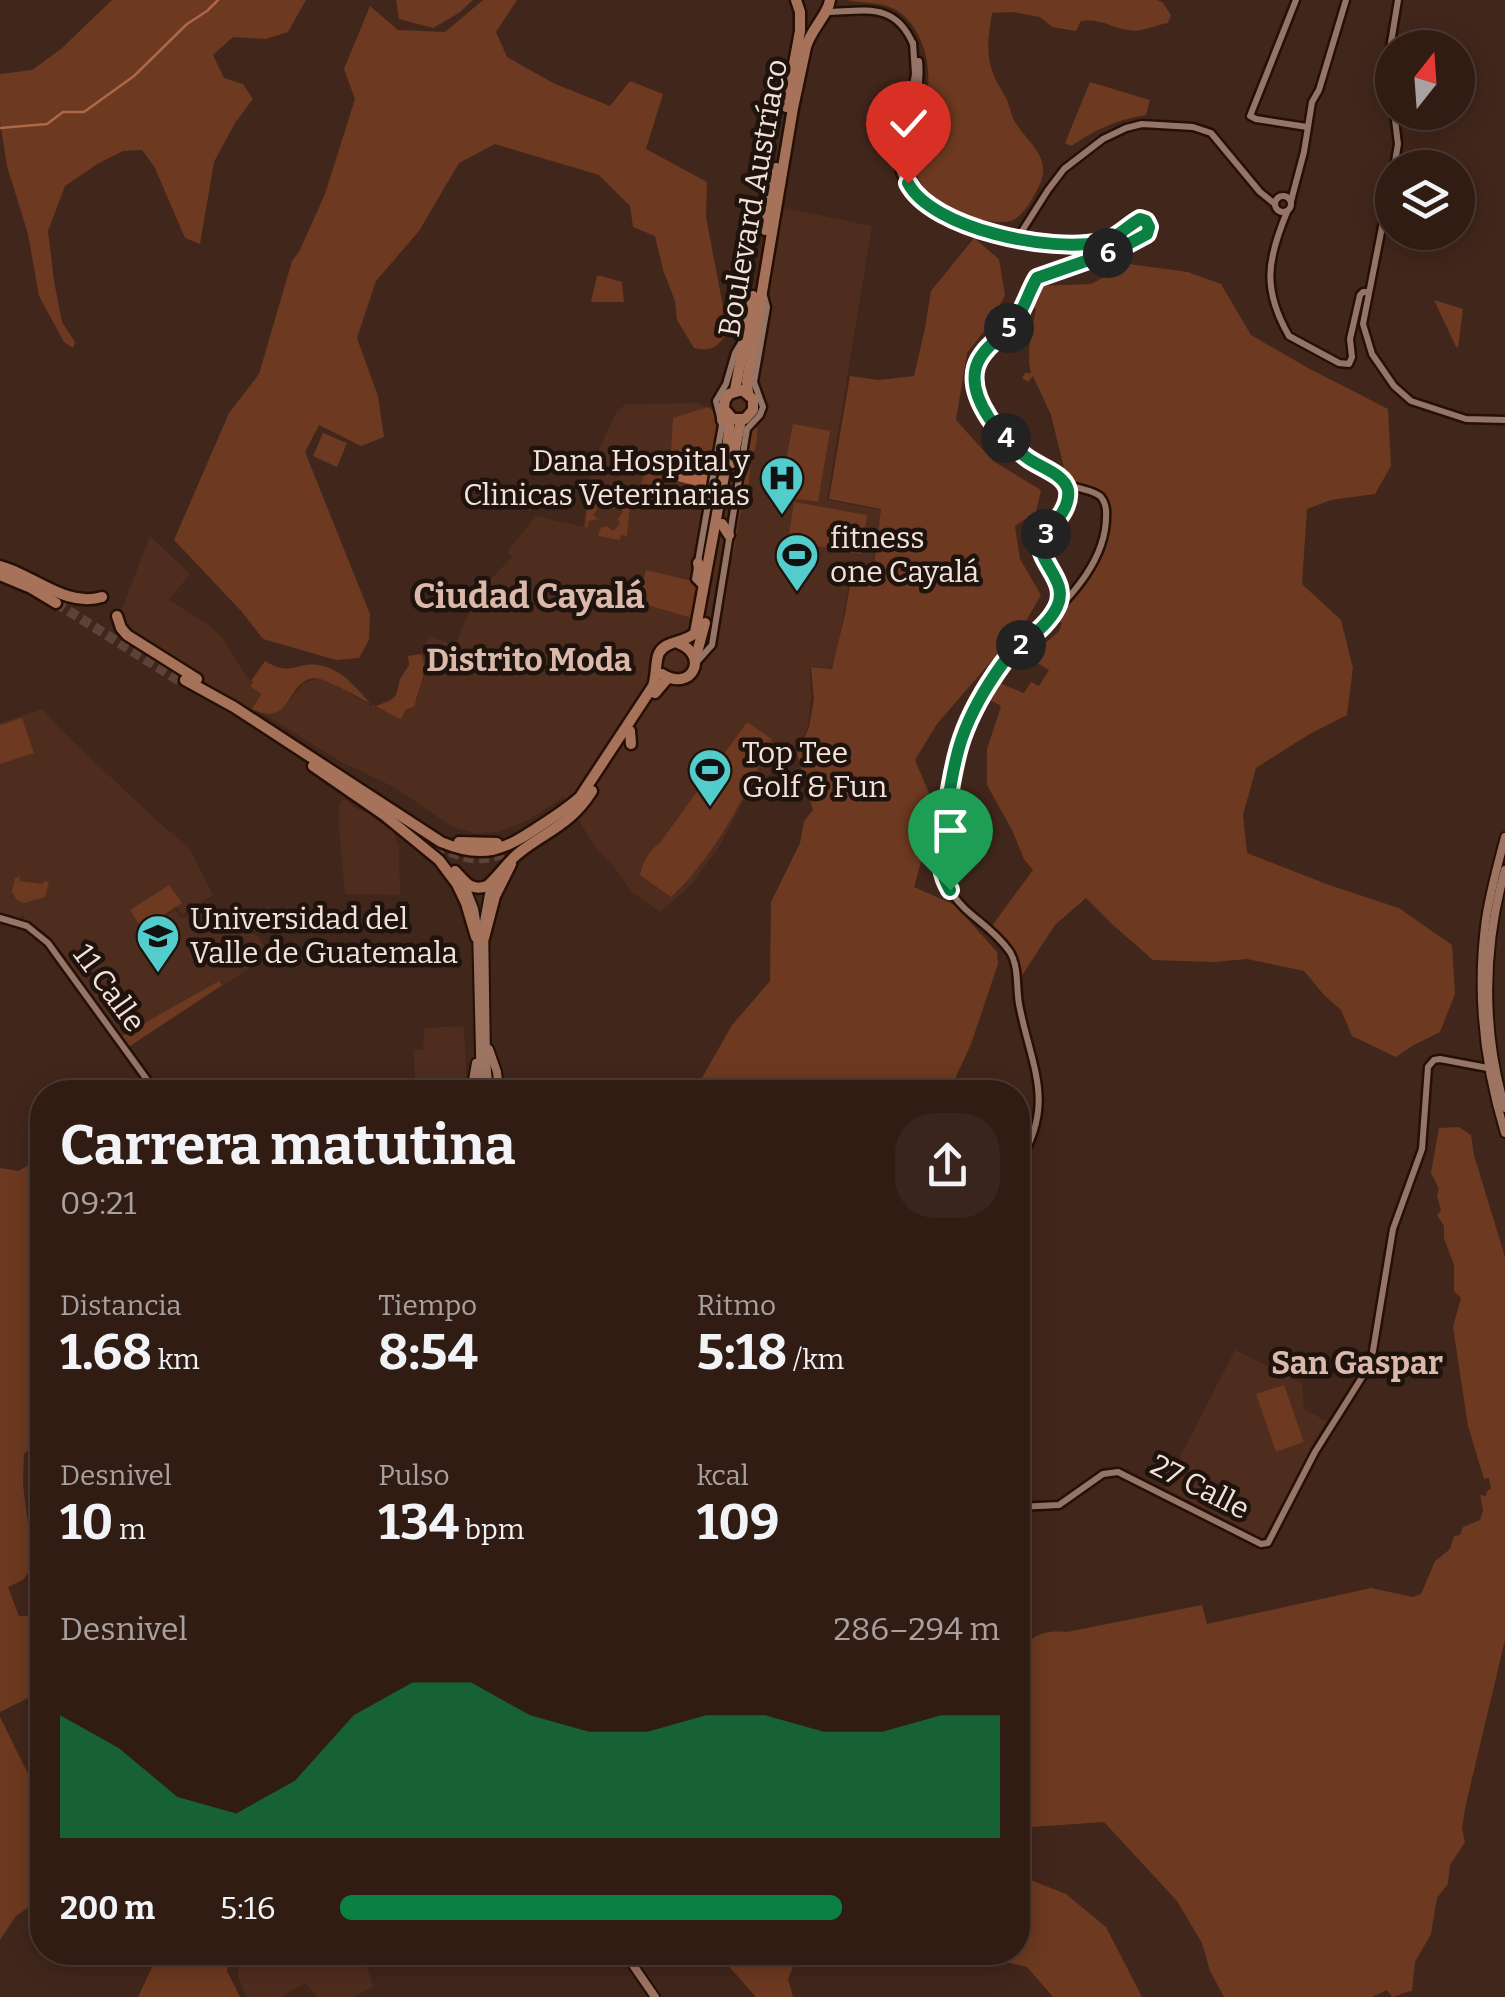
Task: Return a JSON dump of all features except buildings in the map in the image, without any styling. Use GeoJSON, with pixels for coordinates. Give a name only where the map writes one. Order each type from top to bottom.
{"type":"FeatureCollection","features":[{"type":"Feature","properties":{"kind":"main road"},"geometry":{"type":"LineString","coordinates":[[798,6],[810,18],[827,8]]}},
{"type":"Feature","properties":{"kind":"main road","name":"Boulevard Austríaco"},"geometry":{"type":"LineString","coordinates":[[735,390],[800,31],[798,6]]}},
{"type":"Feature","properties":{"kind":"main road","name":"Boulevard Austríaco"},"geometry":{"type":"LineString","coordinates":[[748,393],[761,290],[806,47],[827,8]]}},
{"type":"Feature","properties":{"kind":"main road"},"geometry":{"type":"LineString","coordinates":[[481,1080],[480,938],[498,877],[515,856],[564,823],[581,806],[652,686],[662,649],[695,633],[729,463],[726,397],[735,390],[748,393],[758,407],[748,417],[729,417]]}},
{"type":"Feature","properties":{"kind":"main road"},"geometry":{"type":"LineString","coordinates":[[718,452],[729,463]]}},
{"type":"Feature","properties":{"kind":"main road"},"geometry":{"type":"LineString","coordinates":[[729,463],[743,453]]}},
{"type":"Feature","properties":{"kind":"main road"},"geometry":{"type":"LineString","coordinates":[[714,526],[729,535]]}},
{"type":"Feature","properties":{"kind":"main road"},"geometry":{"type":"LineString","coordinates":[[658,667],[668,678],[676,680],[692,673],[704,628],[714,526]]}},
{"type":"Feature","properties":{"kind":"main road"},"geometry":{"type":"LineString","coordinates":[[698,563],[704,588]]}},
{"type":"Feature","properties":{"kind":"main road"},"geometry":{"type":"LineString","coordinates":[[0,570],[30,577],[72,598],[102,597]]}},
{"type":"Feature","properties":{"kind":"main road"},"geometry":{"type":"LineString","coordinates":[[0,570],[14,574],[58,601]]}},
{"type":"Feature","properties":{"kind":"main road"},"geometry":{"type":"LineString","coordinates":[[117,616],[127,635],[233,702],[238,709]]}},
{"type":"Feature","properties":{"kind":"main road"},"geometry":{"type":"LineString","coordinates":[[677,643],[691,650],[695,663]]}},
{"type":"Feature","properties":{"kind":"main road"},"geometry":{"type":"LineString","coordinates":[[488,1080],[480,938],[462,879],[463,859],[478,851],[512,844],[581,806],[586,789],[668,678]]}},
{"type":"Feature","properties":{"kind":"main road"},"geometry":{"type":"LineString","coordinates":[[480,938],[498,877],[494,859],[441,842],[238,709],[184,681],[303,758],[442,856],[462,879],[476,888],[498,877],[550,838]]}},
{"type":"Feature","properties":{"kind":"main road"},"geometry":{"type":"LineString","coordinates":[[611,730],[630,725]]}},
{"type":"Feature","properties":{"kind":"main road"},"geometry":{"type":"LineString","coordinates":[[630,725],[631,744]]}},
{"type":"Feature","properties":{"kind":"main road"},"geometry":{"type":"LineString","coordinates":[[576,787],[581,806]]}},
{"type":"Feature","properties":{"kind":"main road"},"geometry":{"type":"LineString","coordinates":[[567,815],[591,792]]}},
{"type":"Feature","properties":{"kind":"main road"},"geometry":{"type":"LineString","coordinates":[[384,815],[411,830]]}},
{"type":"Feature","properties":{"kind":"main road"},"geometry":{"type":"LineString","coordinates":[[430,834],[484,844],[530,833]]}},
{"type":"Feature","properties":{"kind":"main road"},"geometry":{"type":"LineString","coordinates":[[1505,836],[1490,898],[1482,1002],[1505,1133]]}},
{"type":"Feature","properties":{"kind":"main road"},"geometry":{"type":"LineString","coordinates":[[420,842],[454,879],[480,938]]}},
{"type":"Feature","properties":{"kind":"main road"},"geometry":{"type":"LineString","coordinates":[[1505,870],[1493,918],[1488,962],[1491,1069],[1505,1108]]}},
{"type":"Feature","properties":{"kind":"main road"},"geometry":{"type":"LineString","coordinates":[[473,1080],[478,1009]]}},
{"type":"Feature","properties":{"kind":"main road"},"geometry":{"type":"LineString","coordinates":[[487,1043],[498,1080]]}},
{"type":"Feature","properties":{"kind":"main road"},"geometry":{"type":"LineString","coordinates":[[633,1965],[655,1997]]}},
{"type":"Feature","properties":{"kind":"street"},"geometry":{"type":"LineString","coordinates":[[1296,0],[1250,116],[1306,127]]}},
{"type":"Feature","properties":{"kind":"street"},"geometry":{"type":"LineString","coordinates":[[1021,240],[1048,190],[1068,166],[1103,139],[1142,124],[1206,130],[1263,195],[1280,204],[1291,202],[1300,174],[1312,102],[1346,0]]}},
{"type":"Feature","properties":{"kind":"street"},"geometry":{"type":"LineString","coordinates":[[1393,30],[1398,0]]}},
{"type":"Feature","properties":{"kind":"street"},"geometry":{"type":"LineString","coordinates":[[827,8],[894,16],[913,43],[914,81],[898,166],[905,186],[915,198],[948,216],[1034,243],[1063,246],[1102,242],[1118,236],[1138,220],[1149,227],[1147,234],[1130,244],[1037,278],[1017,318],[984,352],[976,368],[977,396],[990,418],[1022,454],[1075,487],[1099,496],[1106,512],[1100,549],[1088,573],[1004,662],[981,698],[960,744],[945,830],[942,867],[947,886],[1008,949],[1016,967],[1024,1027],[1040,1094],[1030,1141]]}},
{"type":"Feature","properties":{"kind":"street"},"geometry":{"type":"LineString","coordinates":[[1300,174],[1280,204],[1280,228],[1268,282],[1289,336],[1348,365],[1360,296],[1368,292]]}},
{"type":"Feature","properties":{"kind":"street"},"geometry":{"type":"LineString","coordinates":[[1004,236],[1030,220]]}},
{"type":"Feature","properties":{"kind":"street"},"geometry":{"type":"LineString","coordinates":[[1030,220],[1034,243]]}},
{"type":"Feature","properties":{"kind":"street"},"geometry":{"type":"LineString","coordinates":[[1377,250],[1363,328],[1377,364],[1411,401],[1468,420],[1505,420]]}},
{"type":"Feature","properties":{"kind":"street"},"geometry":{"type":"LineString","coordinates":[[695,663],[712,645],[748,426],[760,416],[754,382],[767,307],[761,290]]}},
{"type":"Feature","properties":{"kind":"street"},"geometry":{"type":"LineString","coordinates":[[704,588],[695,579],[714,526],[718,452],[729,417],[716,405],[736,349],[746,337]]}},
{"type":"Feature","properties":{"kind":"street"},"geometry":{"type":"LineString","coordinates":[[1056,608],[1056,578],[1041,555],[1040,543],[1062,514],[1067,494],[1063,480]]}},
{"type":"Feature","properties":{"kind":"street"},"geometry":{"type":"LineString","coordinates":[[1067,494],[1075,487]]}},
{"type":"Feature","properties":{"kind":"street"},"geometry":{"type":"LineString","coordinates":[[1056,578],[1066,584],[1080,584]]}},
{"type":"Feature","properties":{"kind":"street","name":"11 Calle"},"geometry":{"type":"LineString","coordinates":[[0,918],[34,930],[48,943],[147,1080]]}},
{"type":"Feature","properties":{"kind":"street","name":"27 Calle"},"geometry":{"type":"LineString","coordinates":[[1030,1506],[1059,1505],[1103,1474],[1120,1472],[1260,1544],[1269,1542],[1316,1452],[1371,1363],[1392,1229],[1422,1148],[1426,1075],[1432,1062],[1444,1059],[1491,1069]]}},
{"type":"Feature","properties":{"kind":"shaded area"},"geometry":{"type":"Polygon","coordinates":[[[112,0],[306,0],[288,32],[266,39],[233,37],[213,55],[224,78],[243,84],[253,99],[214,162],[200,244],[185,238],[154,166],[142,150],[123,151],[65,186],[48,231],[62,322],[75,342],[73,348],[64,342],[39,296],[28,234],[7,166],[0,121],[0,74],[32,70],[61,49],[112,0]]]}},
{"type":"Feature","properties":{"kind":"shaded area"},"geometry":{"type":"Polygon","coordinates":[[[396,0],[473,0],[433,28],[399,19],[396,0]]]}},
{"type":"Feature","properties":{"kind":"shaded area"},"geometry":{"type":"Polygon","coordinates":[[[483,0],[517,0],[496,32],[507,57],[553,83],[610,106],[630,81],[663,94],[646,149],[707,182],[706,217],[728,333],[714,347],[694,348],[677,320],[655,236],[633,227],[630,206],[599,175],[495,144],[459,163],[419,231],[376,281],[357,338],[378,396],[384,437],[361,446],[319,425],[305,452],[370,614],[369,640],[359,658],[336,660],[263,639],[174,540],[229,413],[259,374],[292,261],[325,194],[355,99],[344,69],[370,6],[398,30],[445,32],[483,0]]]}},
{"type":"Feature","properties":{"kind":"shaded area"},"geometry":{"type":"Polygon","coordinates":[[[847,0],[1157,0],[1171,15],[1168,23],[1143,30],[1088,20],[1081,21],[1076,31],[1052,27],[1040,17],[992,13],[988,50],[993,73],[1015,122],[1038,152],[1043,168],[1038,188],[1022,213],[1007,222],[997,222],[959,212],[925,190],[914,161],[914,144],[928,91],[928,66],[921,41],[908,20],[893,8],[847,0]]]}},
{"type":"Feature","properties":{"kind":"shaded area"},"geometry":{"type":"Polygon","coordinates":[[[1090,82],[1150,100],[1146,115],[1107,126],[1071,146],[1065,143],[1090,82]]]}},
{"type":"Feature","properties":{"kind":"shaded area"},"geometry":{"type":"Polygon","coordinates":[[[781,207],[872,226],[827,500],[881,510],[873,564],[853,561],[831,668],[810,666],[808,726],[797,749],[743,801],[719,847],[691,885],[660,912],[632,892],[598,851],[564,797],[528,820],[499,832],[474,833],[452,827],[394,787],[341,762],[264,714],[278,711],[302,684],[318,678],[374,707],[401,716],[415,705],[426,668],[421,654],[429,636],[455,645],[468,615],[469,602],[512,557],[507,552],[536,516],[583,527],[593,463],[617,410],[627,404],[696,403],[716,410],[716,399],[731,373],[754,379],[781,207]]]}},
{"type":"Feature","properties":{"kind":"shaded area"},"geometry":{"type":"Polygon","coordinates":[[[974,238],[999,259],[1005,295],[992,321],[967,353],[956,420],[993,461],[1041,490],[1036,512],[1015,526],[1020,559],[1041,595],[1026,621],[937,724],[915,760],[929,793],[928,837],[914,887],[955,905],[997,952],[998,964],[954,1080],[701,1080],[732,1025],[770,981],[771,902],[800,843],[804,821],[813,810],[797,754],[809,727],[814,699],[811,667],[832,669],[854,562],[874,565],[881,509],[829,499],[850,376],[879,380],[914,376],[931,291],[974,238]]]}},
{"type":"Feature","properties":{"kind":"shaded area"},"geometry":{"type":"Polygon","coordinates":[[[1129,264],[1188,272],[1221,284],[1251,335],[1388,409],[1391,466],[1375,494],[1331,500],[1307,509],[1302,584],[1341,620],[1353,668],[1347,715],[1256,768],[1243,815],[1247,853],[1399,908],[1452,945],[1455,994],[1440,1032],[1396,1057],[1352,1036],[1341,1010],[1304,971],[1247,959],[1153,960],[1086,898],[1055,925],[1019,980],[1016,952],[991,927],[1033,870],[987,785],[987,749],[1001,706],[988,699],[997,682],[1024,693],[1031,682],[1039,686],[1049,670],[1029,658],[1059,631],[1062,623],[1053,617],[1096,563],[1107,532],[1104,496],[1073,484],[1066,476],[1051,415],[1033,376],[1028,382],[1022,378],[1031,373],[1029,350],[1036,309],[1028,305],[1035,286],[1091,284],[1129,264]]]}},
{"type":"Feature","properties":{"kind":"shaded area"},"geometry":{"type":"Polygon","coordinates":[[[597,276],[622,282],[624,302],[591,302],[597,276]]]}},
{"type":"Feature","properties":{"kind":"shaded area"},"geometry":{"type":"Polygon","coordinates":[[[1434,300],[1463,309],[1458,348],[1456,347],[1434,300]]]}},
{"type":"Feature","properties":{"kind":"shaded area"},"geometry":{"type":"Polygon","coordinates":[[[708,407],[718,416],[719,426],[713,460],[671,451],[673,418],[708,407]]]}},
{"type":"Feature","properties":{"kind":"shaded area"},"geometry":{"type":"Polygon","coordinates":[[[793,424],[830,431],[818,502],[779,496],[793,424]]]}},
{"type":"Feature","properties":{"kind":"shaded area"},"geometry":{"type":"Polygon","coordinates":[[[754,425],[757,435],[751,458],[750,494],[741,510],[733,554],[729,554],[750,430],[754,425]]]}},
{"type":"Feature","properties":{"kind":"shaded area"},"geometry":{"type":"Polygon","coordinates":[[[323,433],[347,443],[337,467],[313,456],[323,433]]]}},
{"type":"Feature","properties":{"kind":"shaded area"},"geometry":{"type":"Polygon","coordinates":[[[668,453],[670,469],[662,474],[658,500],[636,497],[646,470],[662,465],[668,453]]]}},
{"type":"Feature","properties":{"kind":"shaded area"},"geometry":{"type":"Polygon","coordinates":[[[671,454],[714,463],[708,489],[670,479],[671,454]]]}},
{"type":"Feature","properties":{"kind":"shaded area"},"geometry":{"type":"Polygon","coordinates":[[[590,484],[631,496],[627,536],[621,535],[620,540],[598,536],[601,528],[607,526],[613,531],[623,512],[619,506],[609,509],[603,502],[593,515],[598,519],[589,521],[585,527],[590,484]]]}},
{"type":"Feature","properties":{"kind":"shaded area"},"geometry":{"type":"Polygon","coordinates":[[[794,502],[867,515],[861,554],[788,541],[794,502]]]}},
{"type":"Feature","properties":{"kind":"shaded area"},"geometry":{"type":"Polygon","coordinates":[[[150,536],[190,574],[169,600],[223,638],[261,694],[252,709],[128,635],[122,624],[122,609],[150,536]]]}},
{"type":"Feature","properties":{"kind":"shaded area"},"geometry":{"type":"Polygon","coordinates":[[[646,570],[692,581],[699,590],[692,618],[637,602],[646,570]]]}},
{"type":"Feature","properties":{"kind":"shaded area"},"geometry":{"type":"Polygon","coordinates":[[[421,654],[424,673],[415,706],[406,710],[401,719],[376,706],[396,695],[409,665],[408,656],[421,654]]]}},
{"type":"Feature","properties":{"kind":"shaded area"},"geometry":{"type":"Polygon","coordinates":[[[265,661],[287,669],[318,665],[343,676],[371,704],[315,678],[298,686],[282,709],[265,713],[252,709],[261,694],[251,687],[251,681],[265,661]]]}},
{"type":"Feature","properties":{"kind":"shaded area"},"geometry":{"type":"Polygon","coordinates":[[[43,709],[189,848],[213,895],[182,915],[176,907],[164,916],[175,910],[181,917],[187,917],[208,901],[228,926],[258,936],[270,955],[127,1048],[48,935],[24,921],[23,910],[21,921],[0,915],[0,723],[43,709]]]}},
{"type":"Feature","properties":{"kind":"shaded area"},"geometry":{"type":"Polygon","coordinates":[[[22,718],[34,753],[0,764],[0,725],[22,718]]]}},
{"type":"Feature","properties":{"kind":"shaded area","name":"Top Tee Golf & Fun"},"geometry":{"type":"Polygon","coordinates":[[[747,722],[772,739],[768,749],[714,846],[671,897],[640,875],[644,861],[747,722]]]}},
{"type":"Feature","properties":{"kind":"shaded area"},"geometry":{"type":"Polygon","coordinates":[[[341,800],[394,833],[399,847],[400,895],[345,894],[339,829],[341,800]]]}},
{"type":"Feature","properties":{"kind":"shaded area"},"geometry":{"type":"Polygon","coordinates":[[[20,876],[19,881],[49,882],[45,897],[24,903],[17,900],[12,892],[15,878],[20,876]]]}},
{"type":"Feature","properties":{"kind":"shaded area"},"geometry":{"type":"Polygon","coordinates":[[[169,885],[182,903],[142,929],[130,910],[169,885]]]}},
{"type":"Feature","properties":{"kind":"shaded area"},"geometry":{"type":"Polygon","coordinates":[[[219,981],[222,985],[127,1048],[120,1037],[219,981]]]}},
{"type":"Feature","properties":{"kind":"shaded area"},"geometry":{"type":"Polygon","coordinates":[[[464,1026],[466,1080],[415,1080],[414,1050],[423,1050],[424,1028],[464,1026]]]}},
{"type":"Feature","properties":{"kind":"shaded area"},"geometry":{"type":"Polygon","coordinates":[[[1459,1127],[1471,1135],[1505,1257],[1505,1640],[1466,1804],[1462,1828],[1465,1842],[1450,1865],[1448,1884],[1437,1898],[1431,1934],[1415,1962],[1412,1991],[1392,1997],[1387,1990],[1372,1997],[1224,1997],[1210,1971],[1202,1943],[1177,1901],[1104,1822],[1030,1827],[1030,1642],[1050,1632],[1202,1605],[1207,1624],[1371,1588],[1413,1597],[1421,1594],[1435,1561],[1450,1549],[1454,1536],[1480,1520],[1480,1495],[1486,1496],[1491,1489],[1489,1478],[1484,1479],[1468,1426],[1453,1327],[1461,1298],[1454,1291],[1454,1265],[1444,1226],[1437,1215],[1441,1211],[1439,1189],[1431,1173],[1439,1128],[1459,1127]]]}},
{"type":"Feature","properties":{"kind":"shaded area"},"geometry":{"type":"Polygon","coordinates":[[[30,1164],[30,1449],[24,1454],[23,1484],[30,1570],[23,1580],[8,1587],[19,1616],[30,1616],[30,1697],[0,1712],[0,1168],[18,1171],[30,1164]]]}},
{"type":"Feature","properties":{"kind":"shaded area"},"geometry":{"type":"Polygon","coordinates":[[[1235,1350],[1302,1383],[1304,1409],[1326,1421],[1263,1539],[1164,1488],[1235,1350]]]}},
{"type":"Feature","properties":{"kind":"shaded area"},"geometry":{"type":"Polygon","coordinates":[[[1284,1385],[1304,1442],[1276,1452],[1256,1394],[1284,1385]]]}},
{"type":"Feature","properties":{"kind":"shaded area"},"geometry":{"type":"Polygon","coordinates":[[[0,1717],[30,1778],[30,1906],[16,1916],[0,1940],[0,1717]]]}},
{"type":"Feature","properties":{"kind":"shaded area"},"geometry":{"type":"Polygon","coordinates":[[[1030,1880],[1066,1894],[1106,1927],[1142,1997],[1053,1997],[1027,1967],[1018,1965],[1030,1965],[1030,1880]]]}},
{"type":"Feature","properties":{"kind":"shaded area"},"geometry":{"type":"Polygon","coordinates":[[[153,1965],[228,1965],[227,1971],[240,1997],[138,1997],[153,1965]]]}},
{"type":"Feature","properties":{"kind":"shaded area"},"geometry":{"type":"Polygon","coordinates":[[[239,1965],[367,1965],[373,1987],[353,1997],[317,1997],[305,1983],[281,1997],[246,1997],[238,1976],[239,1965]]]}},
{"type":"Feature","properties":{"kind":"shaded area"},"geometry":{"type":"Polygon","coordinates":[[[728,1965],[794,1965],[788,1979],[793,1997],[756,1997],[728,1965]]]}},
{"type":"Feature","properties":{"kind":"waterway"},"geometry":{"type":"LineString","coordinates":[[0,128],[47,124],[63,112],[84,112],[134,76],[187,24],[218,0]]}},
{"type":"Feature","properties":{"kind":"tunnel"},"geometry":{"type":"LineString","coordinates":[[56,603],[183,683]]}},
{"type":"Feature","properties":{"kind":"tunnel"},"geometry":{"type":"LineString","coordinates":[[411,829],[468,858],[496,856],[529,841]]}},
{"type":"Feature","properties":{"kind":"place","name":"Dana Hospital y Clinicas Veterinarias"},"geometry":{"type":"Point","coordinates":[782,516]}},
{"type":"Feature","properties":{"kind":"place","name":"fitness one Cayalá"},"geometry":{"type":"Point","coordinates":[797,593]}},
{"type":"Feature","properties":{"kind":"place","name":"Top Tee Golf & Fun"},"geometry":{"type":"Point","coordinates":[710,808]}},
{"type":"Feature","properties":{"kind":"place","name":"Universidad del Valle de Guatemala"},"geometry":{"type":"Point","coordinates":[158,974]}},
{"type":"Feature","properties":{"kind":"district","name":"Ciudad Cayalá"},"geometry":{"type":"Point","coordinates":[529,596]}},
{"type":"Feature","properties":{"kind":"district","name":"Distrito Moda"},"geometry":{"type":"Point","coordinates":[529,660]}},
{"type":"Feature","properties":{"kind":"district","name":"San Gaspar"},"geometry":{"type":"Point","coordinates":[1357,1363]}},
{"type":"Feature","properties":{"kind":"route"},"geometry":{"type":"LineString","coordinates":[[908,183],[925,204],[948,216],[1004,236],[1046,245],[1102,242],[1118,236],[1140,219],[1149,227],[1147,234],[1117,250],[1037,278],[1017,318],[978,361],[974,380],[981,406],[1022,454],[1063,480],[1068,492],[1062,514],[1040,543],[1041,555],[1058,584],[1056,608],[1001,666],[960,744],[942,861],[950,890]]}}]}
